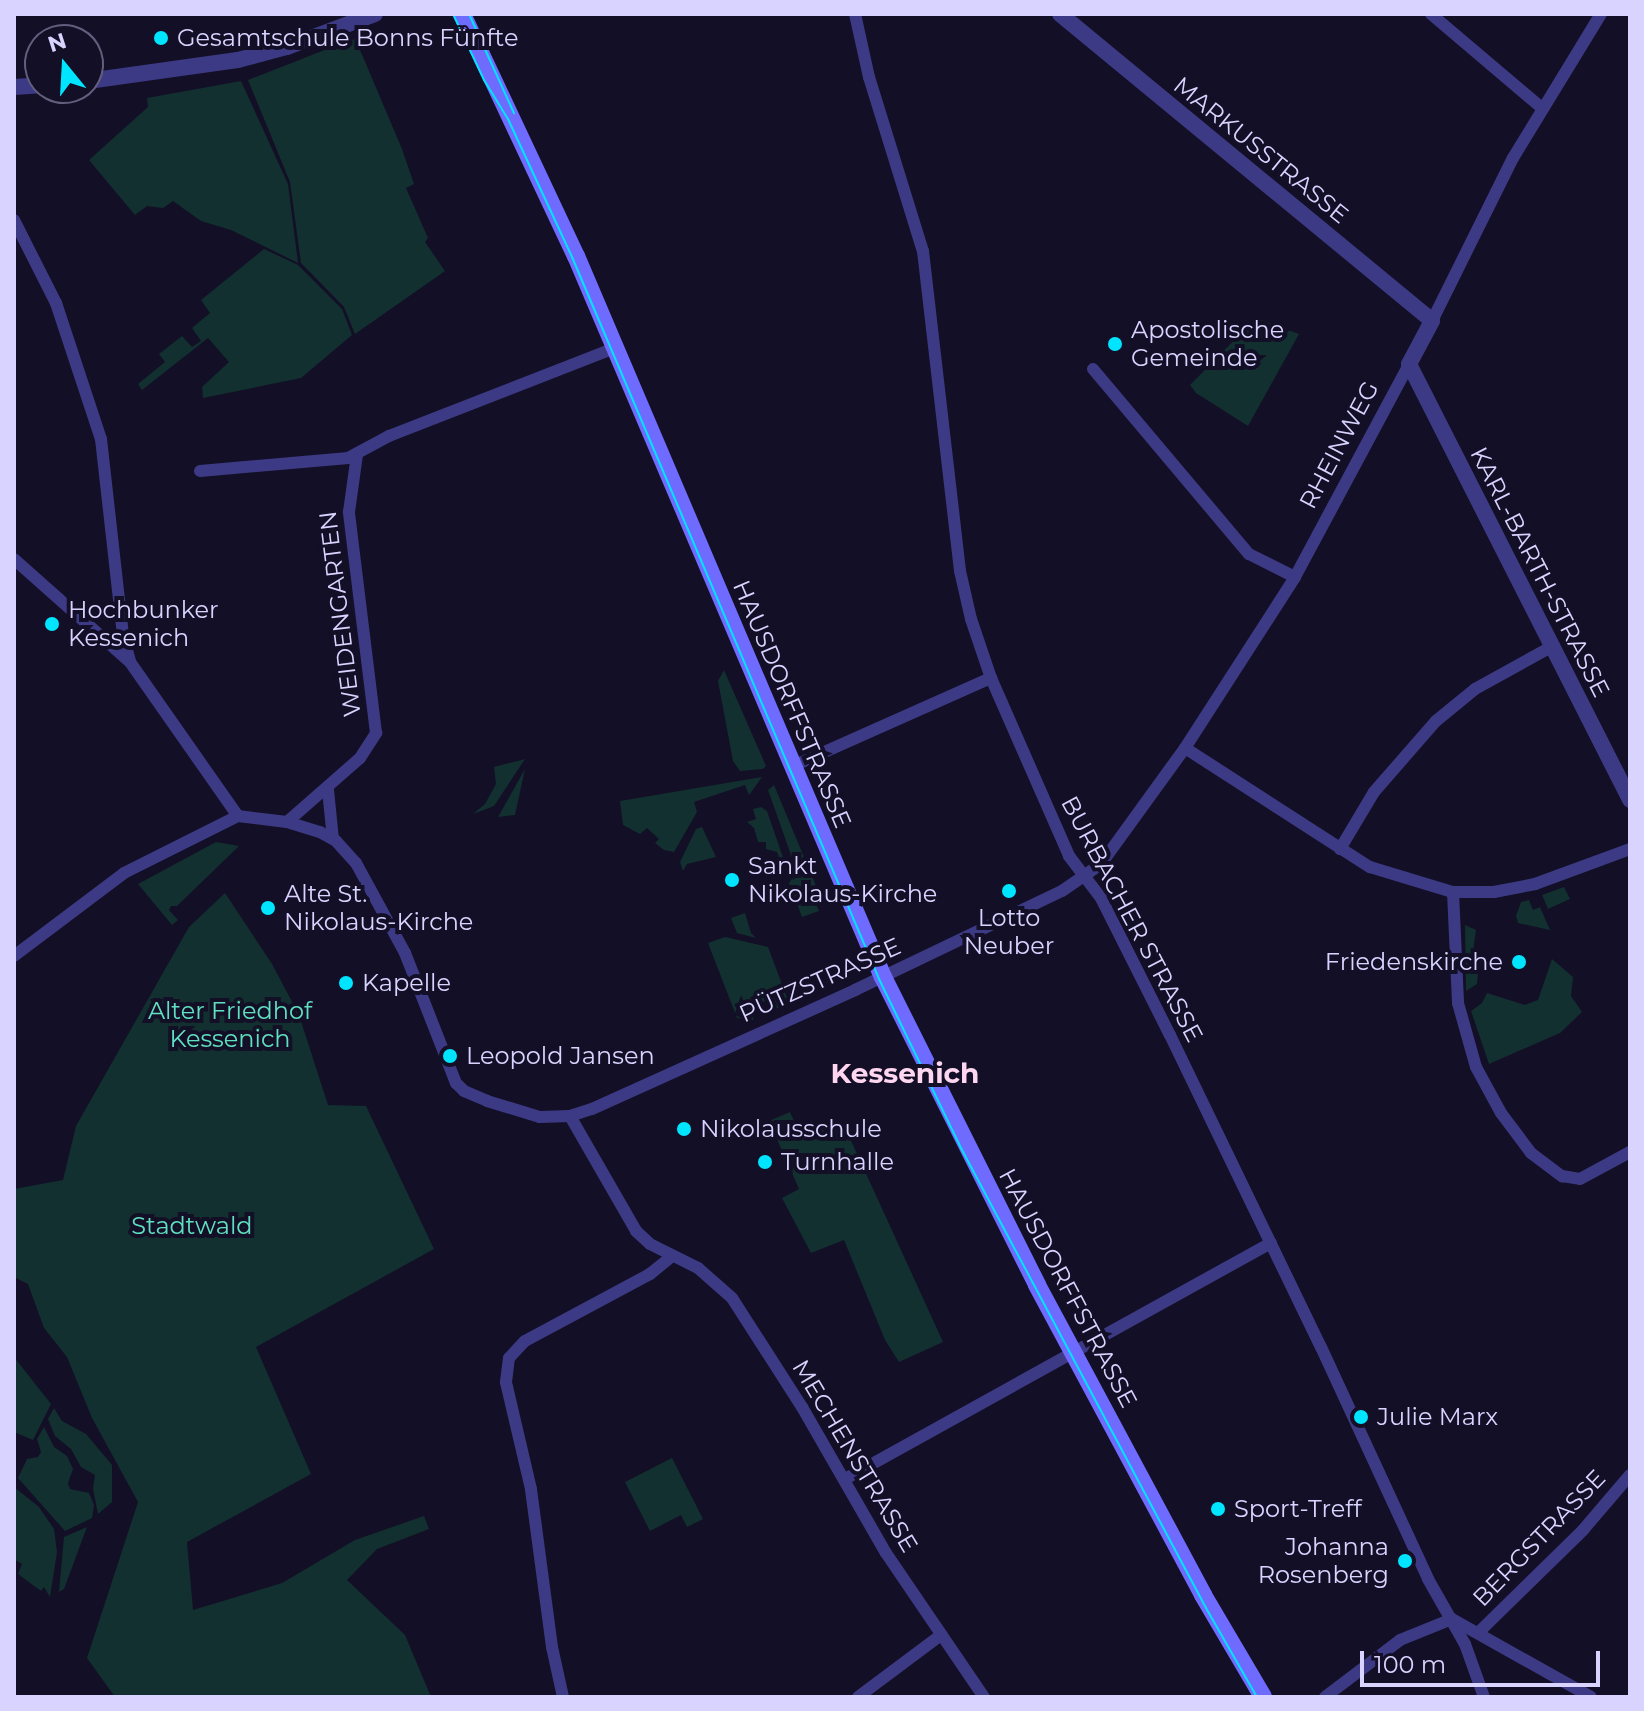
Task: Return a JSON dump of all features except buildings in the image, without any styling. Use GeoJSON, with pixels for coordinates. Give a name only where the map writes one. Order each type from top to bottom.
{"type":"FeatureCollection","features":[{"type":"Feature","properties":{"kind":"main road","name":"HAUSDORFFSTRASSE"},"geometry":{"type":"LineString","coordinates":[[462,14],[615,348],[883,977],[980,1174],[1203,1595],[1263,1697]]}},
{"type":"Feature","properties":{"kind":"street"},"geometry":{"type":"LineString","coordinates":[[104,79],[238,60],[287,47],[375,14]]}},
{"type":"Feature","properties":{"kind":"street","name":"BURBACHER STRASSE"},"geometry":{"type":"LineString","coordinates":[[855,14],[869,77],[923,251],[960,571],[991,678],[1069,856],[1101,898],[1271,1243],[1428,1579],[1452,1619],[1484,1697]]}},
{"type":"Feature","properties":{"kind":"street","name":"MARKUSSTRASSE"},"geometry":{"type":"LineString","coordinates":[[1060,14],[1432,321]]}},
{"type":"Feature","properties":{"kind":"street"},"geometry":{"type":"LineString","coordinates":[[1431,14],[1542,108]]}},
{"type":"Feature","properties":{"kind":"street","name":"RHEINWEG"},"geometry":{"type":"LineString","coordinates":[[1085,877],[1101,864],[1185,748],[1295,577],[1542,108],[1601,14]]}},
{"type":"Feature","properties":{"kind":"street"},"geometry":{"type":"LineString","coordinates":[[14,220],[56,303],[101,439],[123,635],[130,662]]}},
{"type":"Feature","properties":{"kind":"street"},"geometry":{"type":"LineString","coordinates":[[200,471],[335,460],[357,454],[389,436],[615,348]]}},
{"type":"Feature","properties":{"kind":"street","name":"KARL-BARTH-STRASSE"},"geometry":{"type":"LineString","coordinates":[[1409,364],[1630,800]]}},
{"type":"Feature","properties":{"kind":"street"},"geometry":{"type":"LineString","coordinates":[[1093,369],[1249,554],[1295,577]]}},
{"type":"Feature","properties":{"kind":"street","name":"WEIDENGARTEN"},"geometry":{"type":"LineString","coordinates":[[287,822],[328,790],[367,750],[376,733],[349,512],[357,454]]}},
{"type":"Feature","properties":{"kind":"street"},"geometry":{"type":"LineString","coordinates":[[14,559],[130,662],[240,816]]}},
{"type":"Feature","properties":{"kind":"street"},"geometry":{"type":"LineString","coordinates":[[1340,849],[1374,792],[1436,721],[1475,689],[1553,646]]}},
{"type":"Feature","properties":{"kind":"street"},"geometry":{"type":"LineString","coordinates":[[793,766],[991,678]]}},
{"type":"Feature","properties":{"kind":"street"},"geometry":{"type":"LineString","coordinates":[[1185,748],[1370,867],[1453,892],[1494,892],[1535,884],[1630,849]]}},
{"type":"Feature","properties":{"kind":"street"},"geometry":{"type":"LineString","coordinates":[[328,790],[333,839]]}},
{"type":"Feature","properties":{"kind":"street"},"geometry":{"type":"LineString","coordinates":[[14,956],[124,873],[240,816],[287,822],[333,839],[356,863],[388,917],[425,999],[456,1083],[464,1091],[487,1101],[540,1117],[570,1116]]}},
{"type":"Feature","properties":{"kind":"street","name":"PÜTZSTRASSE"},"geometry":{"type":"LineString","coordinates":[[570,1116],[883,977],[1085,877]]}},
{"type":"Feature","properties":{"kind":"street"},"geometry":{"type":"LineString","coordinates":[[1453,892],[1458,1003],[1476,1067],[1501,1113],[1531,1153],[1562,1176],[1580,1179],[1630,1152]]}},
{"type":"Feature","properties":{"kind":"street","name":"MECHENSTRASSE"},"geometry":{"type":"LineString","coordinates":[[570,1116],[627,1220],[650,1244],[698,1268],[732,1298],[845,1479],[886,1553],[984,1697]]}},
{"type":"Feature","properties":{"kind":"street"},"geometry":{"type":"LineString","coordinates":[[845,1479],[1271,1243]]}},
{"type":"Feature","properties":{"kind":"street"},"geometry":{"type":"LineString","coordinates":[[563,1697],[552,1647],[531,1489],[506,1382],[509,1358],[525,1341],[650,1274],[672,1256]]}},
{"type":"Feature","properties":{"kind":"street","name":"BERGSTRASSE"},"geometry":{"type":"LineString","coordinates":[[1479,1632],[1583,1530],[1630,1475]]}},
{"type":"Feature","properties":{"kind":"street"},"geometry":{"type":"LineString","coordinates":[[1452,1619],[1591,1697]]}},
{"type":"Feature","properties":{"kind":"street","name":"BERGSTRASSE"},"geometry":{"type":"LineString","coordinates":[[1325,1697],[1400,1640],[1452,1619]]}},
{"type":"Feature","properties":{"kind":"street"},"geometry":{"type":"LineString","coordinates":[[858,1697],[941,1635]]}},
{"type":"Feature","properties":{"kind":"green space"},"geometry":{"type":"Polygon","coordinates":[[[355,38],[402,149],[414,184],[406,188],[428,238],[425,242],[445,271],[355,334],[344,307],[301,263],[290,182],[248,80],[355,38]]]}},
{"type":"Feature","properties":{"kind":"green space"},"geometry":{"type":"Polygon","coordinates":[[[241,81],[288,184],[298,263],[231,230],[201,221],[173,201],[163,208],[147,206],[135,215],[89,160],[148,107],[147,98],[241,81]]]}},
{"type":"Feature","properties":{"kind":"green space"},"geometry":{"type":"Polygon","coordinates":[[[264,249],[298,265],[342,309],[352,335],[301,378],[203,398],[202,387],[229,362],[208,338],[142,390],[138,384],[165,362],[159,354],[182,336],[192,347],[201,341],[192,328],[210,313],[201,300],[264,249]]]}},
{"type":"Feature","properties":{"kind":"green space"},"geometry":{"type":"Polygon","coordinates":[[[1256,318],[1299,334],[1248,426],[1196,393],[1190,385],[1256,318]]]}},
{"type":"Feature","properties":{"kind":"green space"},"geometry":{"type":"Polygon","coordinates":[[[724,670],[766,766],[763,769],[740,771],[733,761],[718,681],[724,670]]]}},
{"type":"Feature","properties":{"kind":"green space"},"geometry":{"type":"Polygon","coordinates":[[[525,759],[494,806],[473,814],[485,804],[496,784],[494,767],[525,759]]]}},
{"type":"Feature","properties":{"kind":"green space"},"geometry":{"type":"Polygon","coordinates":[[[525,769],[515,815],[498,817],[525,769]]]}},
{"type":"Feature","properties":{"kind":"green space"},"geometry":{"type":"Polygon","coordinates":[[[762,777],[749,795],[745,785],[694,802],[697,812],[674,852],[664,850],[655,843],[659,839],[647,828],[640,834],[623,825],[620,801],[762,777]]]}},
{"type":"Feature","properties":{"kind":"green space"},"geometry":{"type":"Polygon","coordinates":[[[774,785],[819,893],[813,897],[819,911],[802,917],[789,883],[797,872],[768,790],[774,785]]]}},
{"type":"Feature","properties":{"kind":"green space"},"geometry":{"type":"Polygon","coordinates":[[[761,807],[767,811],[786,866],[778,877],[773,870],[781,863],[777,852],[766,849],[766,842],[758,842],[754,828],[747,822],[756,819],[753,809],[761,807]]]}},
{"type":"Feature","properties":{"kind":"green space"},"geometry":{"type":"Polygon","coordinates":[[[702,827],[716,857],[687,864],[683,871],[680,862],[696,829],[702,827]]]}},
{"type":"Feature","properties":{"kind":"green space"},"geometry":{"type":"Polygon","coordinates":[[[216,842],[239,846],[177,906],[171,906],[169,910],[178,920],[172,925],[138,884],[216,842]]]}},
{"type":"Feature","properties":{"kind":"green space"},"geometry":{"type":"Polygon","coordinates":[[[1564,887],[1570,899],[1548,909],[1542,895],[1564,887]]]}},
{"type":"Feature","properties":{"kind":"green space","name":"Stadtwald"},"geometry":{"type":"Polygon","coordinates":[[[225,893],[272,964],[299,1015],[328,1105],[366,1106],[434,1249],[256,1347],[311,1474],[187,1542],[193,1610],[282,1583],[355,1540],[424,1516],[429,1529],[377,1549],[347,1580],[405,1635],[431,1697],[115,1697],[87,1658],[138,1502],[92,1418],[67,1357],[44,1328],[28,1284],[14,1277],[14,1189],[63,1180],[76,1126],[189,927],[225,893]]]}},
{"type":"Feature","properties":{"kind":"green space"},"geometry":{"type":"Polygon","coordinates":[[[1529,900],[1533,910],[1540,907],[1550,930],[1518,923],[1516,916],[1521,902],[1529,900]]]}},
{"type":"Feature","properties":{"kind":"green space"},"geometry":{"type":"Polygon","coordinates":[[[745,913],[751,933],[756,938],[737,933],[731,918],[745,913]]]}},
{"type":"Feature","properties":{"kind":"green space"},"geometry":{"type":"Polygon","coordinates":[[[1465,925],[1476,930],[1472,959],[1479,963],[1477,984],[1466,991],[1465,925]]]}},
{"type":"Feature","properties":{"kind":"green space"},"geometry":{"type":"Polygon","coordinates":[[[725,937],[768,947],[789,1003],[771,1011],[765,1001],[755,1006],[753,1020],[737,1018],[708,943],[725,937]]]}},
{"type":"Feature","properties":{"kind":"green space"},"geometry":{"type":"Polygon","coordinates":[[[1552,959],[1573,977],[1571,996],[1582,1012],[1560,1033],[1489,1064],[1471,1011],[1482,1003],[1487,993],[1525,1005],[1538,1000],[1552,959]]]}},
{"type":"Feature","properties":{"kind":"green space"},"geometry":{"type":"Polygon","coordinates":[[[790,1112],[802,1138],[842,1121],[943,1342],[899,1362],[885,1340],[844,1240],[811,1253],[782,1198],[799,1189],[769,1121],[790,1112]]]}},
{"type":"Feature","properties":{"kind":"green space"},"geometry":{"type":"Polygon","coordinates":[[[14,1357],[51,1404],[33,1440],[14,1432],[14,1357]]]}},
{"type":"Feature","properties":{"kind":"green space"},"geometry":{"type":"Polygon","coordinates":[[[54,1408],[62,1421],[86,1434],[112,1465],[112,1502],[98,1514],[93,1489],[95,1475],[81,1467],[71,1449],[55,1436],[48,1419],[54,1408]]]}},
{"type":"Feature","properties":{"kind":"green space"},"geometry":{"type":"Polygon","coordinates":[[[44,1427],[54,1447],[67,1456],[73,1469],[68,1483],[70,1489],[89,1493],[94,1505],[92,1518],[65,1531],[18,1478],[27,1459],[38,1457],[41,1452],[37,1439],[44,1427]]]}},
{"type":"Feature","properties":{"kind":"green space"},"geometry":{"type":"Polygon","coordinates":[[[672,1458],[703,1519],[687,1527],[681,1515],[650,1531],[625,1482],[672,1458]]]}},
{"type":"Feature","properties":{"kind":"green space"},"geometry":{"type":"Polygon","coordinates":[[[14,1487],[39,1507],[54,1529],[57,1552],[50,1597],[44,1587],[41,1591],[18,1574],[22,1564],[14,1559],[14,1487]]]}},
{"type":"Feature","properties":{"kind":"green space"},"geometry":{"type":"Polygon","coordinates":[[[87,1527],[64,1589],[59,1592],[64,1537],[87,1527]]]}},
{"type":"Feature","properties":{"kind":"tram line"},"geometry":{"type":"LineString","coordinates":[[453,14],[484,80],[508,119],[572,257],[879,979],[961,1148],[1206,1608],[1257,1697]]}},
{"type":"Feature","properties":{"kind":"tram line"},"geometry":{"type":"LineString","coordinates":[[469,14],[514,113]]}},
{"type":"Feature","properties":{"kind":"place","name":"Gesamtschule Bonns Fünfte"},"geometry":{"type":"Point","coordinates":[161,38]}},
{"type":"Feature","properties":{"kind":"place","name":"Apostolische Gemeinde"},"geometry":{"type":"Point","coordinates":[1115,344]}},
{"type":"Feature","properties":{"kind":"place","name":"Hochbunker Kessenich"},"geometry":{"type":"Point","coordinates":[52,624]}},
{"type":"Feature","properties":{"kind":"place","name":"Sankt Nikolaus-Kirche"},"geometry":{"type":"Point","coordinates":[732,880]}},
{"type":"Feature","properties":{"kind":"place","name":"Lotto Neuber"},"geometry":{"type":"Point","coordinates":[1009,891]}},
{"type":"Feature","properties":{"kind":"place","name":"Alte St. Nikolaus-Kirche"},"geometry":{"type":"Point","coordinates":[268,908]}},
{"type":"Feature","properties":{"kind":"place","name":"Friedenskirche"},"geometry":{"type":"Point","coordinates":[1519,962]}},
{"type":"Feature","properties":{"kind":"place","name":"Kapelle"},"geometry":{"type":"Point","coordinates":[346,983]}},
{"type":"Feature","properties":{"kind":"place","name":"Leopold Jansen"},"geometry":{"type":"Point","coordinates":[450,1056]}},
{"type":"Feature","properties":{"kind":"place","name":"Nikolausschule"},"geometry":{"type":"Point","coordinates":[684,1129]}},
{"type":"Feature","properties":{"kind":"place","name":"Turnhalle"},"geometry":{"type":"Point","coordinates":[765,1162]}},
{"type":"Feature","properties":{"kind":"place","name":"Julie Marx"},"geometry":{"type":"Point","coordinates":[1361,1417]}},
{"type":"Feature","properties":{"kind":"place","name":"Sport-Treff"},"geometry":{"type":"Point","coordinates":[1218,1509]}},
{"type":"Feature","properties":{"kind":"place","name":"Johanna Rosenberg"},"geometry":{"type":"Point","coordinates":[1405,1561]}},
{"type":"Feature","properties":{"kind":"district","name":"Kessenich"},"geometry":{"type":"Point","coordinates":[905,1073]}},
{"type":"Feature","properties":{"kind":"park label","name":"Alter Friedhof Kessenich"},"geometry":{"type":"Point","coordinates":[230,1025]}}]}
